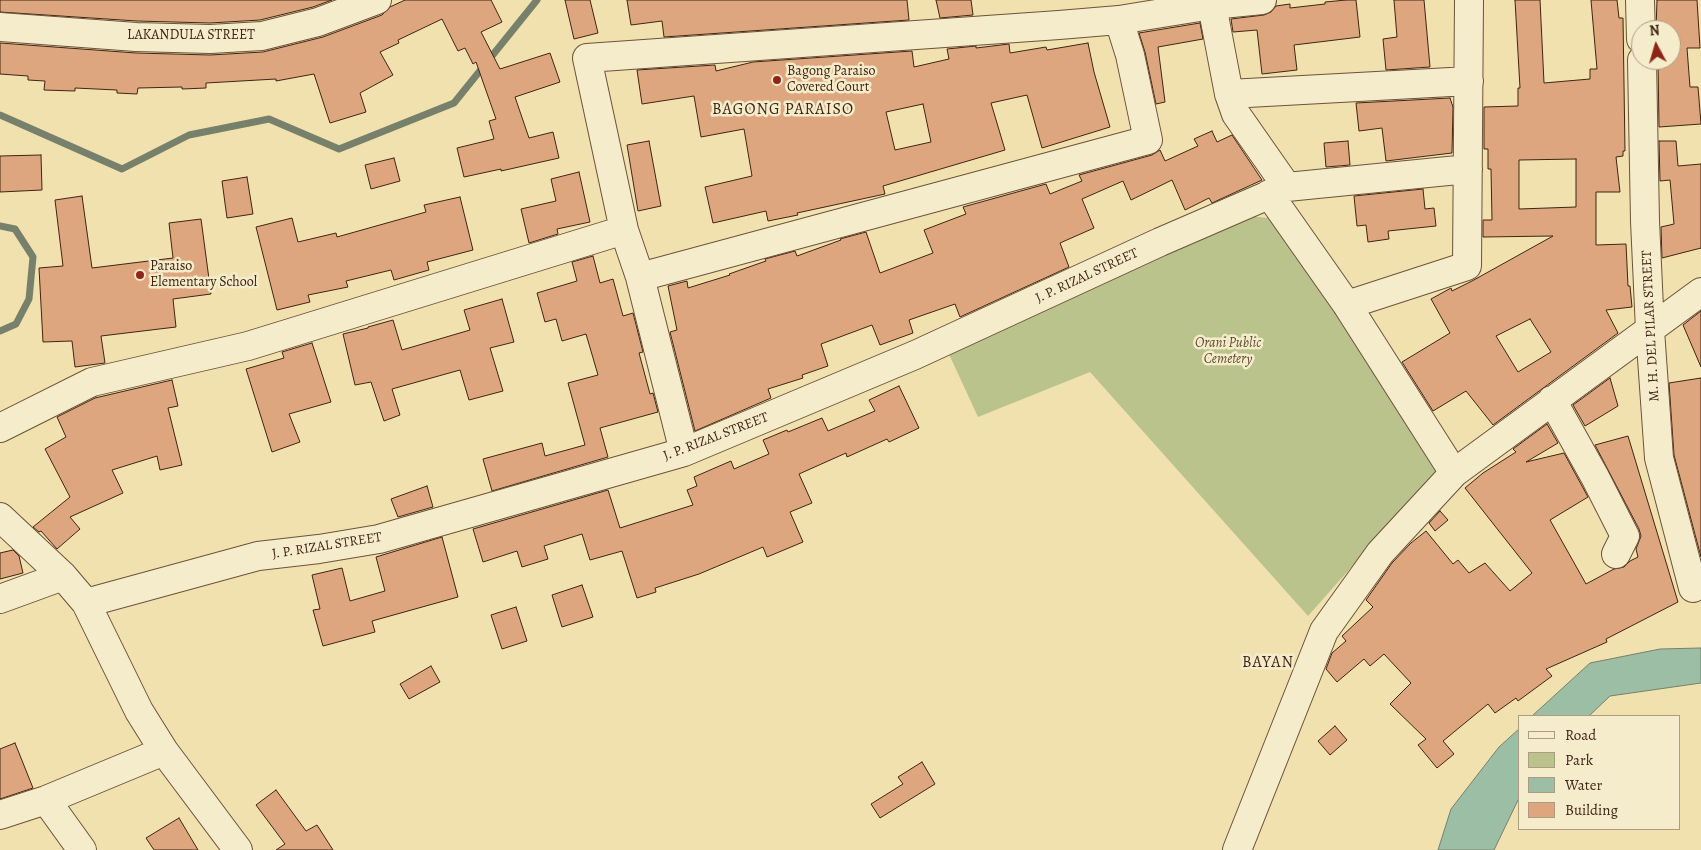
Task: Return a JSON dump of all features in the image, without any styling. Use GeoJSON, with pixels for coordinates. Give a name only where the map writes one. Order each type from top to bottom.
{"type":"FeatureCollection","features":[{"type":"Feature","properties":{"kind":"street","name":"LAKANDULA STREET"},"geometry":{"type":"LineString","coordinates":[[0,27],[136,37],[210,39],[262,36],[318,22],[377,0]]}},
{"type":"Feature","properties":{"kind":"street"},"geometry":{"type":"LineString","coordinates":[[684,452],[640,277],[624,230],[587,58],[1119,20],[1212,5],[1262,0]]}},
{"type":"Feature","properties":{"kind":"street"},"geometry":{"type":"LineString","coordinates":[[1347,305],[1467,266],[1469,0]]}},
{"type":"Feature","properties":{"kind":"street"},"geometry":{"type":"LineString","coordinates":[[1640,0],[1641,20]]}},
{"type":"Feature","properties":{"kind":"street"},"geometry":{"type":"LineString","coordinates":[[1212,5],[1229,94],[1236,114],[1278,190],[1347,305],[1454,473]]}},
{"type":"Feature","properties":{"kind":"street"},"geometry":{"type":"LineString","coordinates":[[640,277],[1148,140],[1130,56],[1119,20]]}},
{"type":"Feature","properties":{"kind":"street","name":"M. H. DEL PILAR STREET"},"geometry":{"type":"LineString","coordinates":[[1642,70],[1644,221],[1659,458],[1693,588]]}},
{"type":"Feature","properties":{"kind":"street"},"geometry":{"type":"LineString","coordinates":[[1229,94],[1469,81]]}},
{"type":"Feature","properties":{"kind":"street","name":"J. P. RIZAL STREET"},"geometry":{"type":"LineString","coordinates":[[86,603],[258,556],[319,549],[379,539],[684,452],[915,355],[1278,190],[1468,169]]}},
{"type":"Feature","properties":{"kind":"street"},"geometry":{"type":"LineString","coordinates":[[0,428],[92,382],[248,346],[624,230]]}},
{"type":"Feature","properties":{"kind":"street"},"geometry":{"type":"LineString","coordinates":[[1238,850],[1324,631],[1380,553],[1454,473],[1701,292]]}},
{"type":"Feature","properties":{"kind":"street"},"geometry":{"type":"LineString","coordinates":[[1552,400],[1596,477],[1625,536],[1616,554]]}},
{"type":"Feature","properties":{"kind":"street"},"geometry":{"type":"LineString","coordinates":[[0,517],[63,576],[86,603],[139,711],[164,751],[238,850]]}},
{"type":"Feature","properties":{"kind":"street"},"geometry":{"type":"LineString","coordinates":[[0,599],[63,576]]}},
{"type":"Feature","properties":{"kind":"street"},"geometry":{"type":"LineString","coordinates":[[0,815],[46,800],[164,751]]}},
{"type":"Feature","properties":{"kind":"street"},"geometry":{"type":"LineString","coordinates":[[46,800],[82,850]]}},
{"type":"Feature","properties":{"kind":"green space","name":"Orani Public Cemetery"},"geometry":{"type":"Polygon","coordinates":[[[1238,215],[1279,219],[1442,465],[1308,616],[1090,372],[978,417],[948,352],[1238,215]]]}},
{"type":"Feature","properties":{"kind":"water"},"geometry":{"type":"Polygon","coordinates":[[[1701,648],[1701,683],[1610,696],[1590,715],[1533,715],[1590,663],[1660,649],[1701,648]]]}},
{"type":"Feature","properties":{"kind":"water"},"geometry":{"type":"Polygon","coordinates":[[[1518,730],[1518,800],[1494,850],[1438,850],[1451,809],[1499,747],[1518,730]]]}},
{"type":"Feature","properties":{"kind":"building"},"geometry":{"type":"Polygon","coordinates":[[[0,0],[332,0],[313,7],[260,20],[210,23],[137,21],[0,12],[0,0]]]}},
{"type":"Feature","properties":{"kind":"building"},"geometry":{"type":"Polygon","coordinates":[[[405,0],[491,0],[502,22],[481,32],[500,69],[550,53],[560,82],[515,97],[529,138],[553,132],[559,158],[464,177],[457,148],[494,139],[489,121],[496,119],[476,62],[473,64],[465,48],[458,51],[442,19],[398,40],[399,43],[380,52],[393,75],[360,93],[366,112],[330,123],[314,74],[276,81],[276,79],[206,83],[206,88],[138,88],[137,94],[117,93],[117,90],[75,88],[75,91],[44,90],[45,81],[28,80],[28,76],[0,74],[0,43],[136,53],[210,55],[263,52],[323,37],[382,15],[390,7],[405,0]]]}},
{"type":"Feature","properties":{"kind":"building"},"geometry":{"type":"Polygon","coordinates":[[[565,0],[590,0],[598,33],[574,39],[565,0]]]}},
{"type":"Feature","properties":{"kind":"building"},"geometry":{"type":"Polygon","coordinates":[[[627,0],[907,0],[909,20],[664,37],[662,21],[631,25],[627,0]]]}},
{"type":"Feature","properties":{"kind":"building"},"geometry":{"type":"Polygon","coordinates":[[[936,0],[971,0],[973,15],[940,18],[936,0]]]}},
{"type":"Feature","properties":{"kind":"building"},"geometry":{"type":"Polygon","coordinates":[[[1356,0],[1360,37],[1294,45],[1297,70],[1262,74],[1257,30],[1233,32],[1231,19],[1264,15],[1271,12],[1276,6],[1290,4],[1290,8],[1356,0]]]}},
{"type":"Feature","properties":{"kind":"building"},"geometry":{"type":"Polygon","coordinates":[[[1394,0],[1424,0],[1430,67],[1386,70],[1383,39],[1397,37],[1394,0]]]}},
{"type":"Feature","properties":{"kind":"building"},"geometry":{"type":"Polygon","coordinates":[[[1515,0],[1540,0],[1544,83],[1590,79],[1590,69],[1597,69],[1591,0],[1617,0],[1619,18],[1623,18],[1625,151],[1623,151],[1623,156],[1616,157],[1620,192],[1596,192],[1596,245],[1626,244],[1628,286],[1630,286],[1632,307],[1606,310],[1618,333],[1493,425],[1466,391],[1433,411],[1402,362],[1450,333],[1431,299],[1451,288],[1452,291],[1472,281],[1553,236],[1483,237],[1483,220],[1492,220],[1491,169],[1488,169],[1488,149],[1484,149],[1484,107],[1518,106],[1518,88],[1520,88],[1515,0]],[[1576,159],[1519,160],[1519,209],[1576,207],[1576,159]],[[1530,319],[1496,336],[1518,372],[1551,352],[1530,319]]]}},
{"type":"Feature","properties":{"kind":"building"},"geometry":{"type":"Polygon","coordinates":[[[1657,0],[1697,0],[1700,48],[1687,48],[1690,87],[1698,87],[1701,124],[1659,127],[1658,70],[1681,70],[1681,20],[1656,20],[1657,0]]]}},
{"type":"Feature","properties":{"kind":"building"},"geometry":{"type":"Polygon","coordinates":[[[1200,23],[1203,39],[1158,47],[1165,102],[1156,104],[1139,33],[1200,23]]]}},
{"type":"Feature","properties":{"kind":"building"},"geometry":{"type":"Polygon","coordinates":[[[1088,43],[1094,72],[1110,127],[1042,148],[1027,95],[991,103],[1005,150],[883,186],[885,194],[768,221],[766,211],[713,223],[705,187],[752,176],[744,129],[701,137],[694,96],[642,104],[637,70],[715,65],[716,71],[753,62],[912,51],[914,67],[949,59],[947,49],[1009,44],[1010,53],[1046,47],[1047,50],[1088,43]],[[923,104],[886,112],[895,150],[931,142],[923,104]]]}},
{"type":"Feature","properties":{"kind":"building"},"geometry":{"type":"Polygon","coordinates":[[[1450,98],[1453,107],[1452,153],[1386,161],[1382,128],[1359,131],[1356,103],[1450,98]]]}},
{"type":"Feature","properties":{"kind":"building"},"geometry":{"type":"Polygon","coordinates":[[[1212,131],[1217,142],[1232,135],[1262,180],[1212,203],[1209,198],[1185,210],[1172,180],[1131,200],[1123,181],[1082,199],[1094,228],[1060,243],[1069,267],[960,317],[955,304],[909,320],[913,333],[880,345],[872,325],[821,344],[828,366],[802,375],[803,378],[768,389],[771,398],[695,431],[670,332],[677,330],[668,286],[687,281],[688,288],[730,275],[766,261],[765,259],[795,251],[797,256],[840,239],[866,232],[880,273],[933,253],[924,230],[966,214],[963,207],[1046,184],[1050,194],[1082,181],[1079,175],[1152,155],[1160,150],[1165,161],[1198,146],[1194,139],[1212,131]]]}},
{"type":"Feature","properties":{"kind":"building"},"geometry":{"type":"Polygon","coordinates":[[[649,141],[661,206],[638,211],[627,145],[649,141]]]}},
{"type":"Feature","properties":{"kind":"building"},"geometry":{"type":"Polygon","coordinates":[[[1348,141],[1350,165],[1326,167],[1324,143],[1348,141]]]}},
{"type":"Feature","properties":{"kind":"building"},"geometry":{"type":"Polygon","coordinates":[[[1659,141],[1676,141],[1678,166],[1701,164],[1701,248],[1662,258],[1661,227],[1674,224],[1670,180],[1660,181],[1659,141]]]}},
{"type":"Feature","properties":{"kind":"building"},"geometry":{"type":"Polygon","coordinates":[[[41,155],[42,190],[0,192],[0,156],[41,155]]]}},
{"type":"Feature","properties":{"kind":"building"},"geometry":{"type":"Polygon","coordinates":[[[394,158],[400,181],[371,189],[365,165],[394,158]]]}},
{"type":"Feature","properties":{"kind":"building"},"geometry":{"type":"Polygon","coordinates":[[[579,172],[590,222],[557,229],[558,234],[529,243],[521,209],[556,201],[551,179],[579,172]]]}},
{"type":"Feature","properties":{"kind":"building"},"geometry":{"type":"Polygon","coordinates":[[[247,177],[253,214],[227,218],[222,181],[247,177]]]}},
{"type":"Feature","properties":{"kind":"building"},"geometry":{"type":"Polygon","coordinates":[[[1423,189],[1425,209],[1434,208],[1436,226],[1388,231],[1389,239],[1368,242],[1366,225],[1357,226],[1354,196],[1423,189]]]}},
{"type":"Feature","properties":{"kind":"building"},"geometry":{"type":"Polygon","coordinates":[[[82,196],[92,268],[173,258],[169,223],[201,219],[211,294],[173,299],[176,327],[101,336],[105,363],[75,367],[72,341],[43,342],[39,268],[63,266],[55,200],[82,196]]]}},
{"type":"Feature","properties":{"kind":"building"},"geometry":{"type":"Polygon","coordinates":[[[460,197],[473,250],[427,262],[429,270],[394,280],[391,270],[346,281],[348,287],[308,295],[310,302],[277,310],[256,227],[292,218],[298,242],[336,233],[337,237],[426,212],[424,205],[460,197]]]}},
{"type":"Feature","properties":{"kind":"building"},"geometry":{"type":"Polygon","coordinates":[[[593,256],[600,283],[613,279],[623,316],[633,313],[643,352],[639,353],[650,394],[653,393],[658,412],[600,428],[608,457],[492,491],[483,459],[542,443],[545,456],[585,445],[568,383],[598,375],[586,334],[562,341],[556,319],[545,322],[537,293],[577,281],[572,262],[593,256]]]}},
{"type":"Feature","properties":{"kind":"building"},"geometry":{"type":"Polygon","coordinates":[[[502,299],[514,342],[490,348],[503,391],[469,400],[460,370],[392,389],[400,415],[384,421],[371,382],[355,385],[343,334],[393,320],[402,350],[470,330],[464,310],[502,299]]]}},
{"type":"Feature","properties":{"kind":"building"},"geometry":{"type":"Polygon","coordinates":[[[1701,311],[1701,367],[1683,325],[1701,311]]]}},
{"type":"Feature","properties":{"kind":"building"},"geometry":{"type":"Polygon","coordinates":[[[312,343],[331,402],[289,414],[300,442],[272,452],[246,369],[284,358],[282,352],[312,343]]]}},
{"type":"Feature","properties":{"kind":"building"},"geometry":{"type":"Polygon","coordinates":[[[1610,378],[1618,406],[1585,426],[1573,405],[1610,378]]]}},
{"type":"Feature","properties":{"kind":"building"},"geometry":{"type":"Polygon","coordinates":[[[1701,378],[1701,557],[1674,455],[1669,383],[1701,378]]]}},
{"type":"Feature","properties":{"kind":"building"},"geometry":{"type":"Polygon","coordinates":[[[172,380],[178,406],[168,408],[182,465],[160,470],[157,456],[112,470],[123,493],[70,517],[80,529],[57,549],[41,531],[39,532],[33,527],[70,497],[45,449],[66,437],[57,417],[95,398],[172,380]]]}},
{"type":"Feature","properties":{"kind":"building"},"geometry":{"type":"Polygon","coordinates":[[[899,386],[919,428],[889,442],[887,439],[847,457],[846,453],[799,474],[812,503],[790,512],[803,542],[767,557],[763,547],[699,574],[655,588],[656,592],[637,598],[622,551],[590,560],[582,534],[544,546],[548,559],[522,567],[517,551],[483,562],[473,529],[608,490],[620,528],[693,505],[687,490],[697,486],[694,477],[731,461],[734,469],[769,454],[763,440],[787,430],[788,432],[822,418],[828,431],[875,411],[869,400],[899,386]]]}},
{"type":"Feature","properties":{"kind":"building"},"geometry":{"type":"Polygon","coordinates":[[[1547,424],[1558,443],[1526,462],[1564,453],[1588,497],[1550,520],[1586,584],[1614,569],[1624,567],[1638,557],[1636,549],[1641,536],[1639,529],[1595,445],[1628,436],[1678,602],[1606,639],[1607,642],[1546,669],[1552,676],[1518,701],[1516,698],[1495,713],[1488,704],[1443,741],[1454,754],[1437,768],[1418,745],[1426,739],[1390,704],[1411,683],[1384,654],[1370,666],[1364,659],[1337,682],[1326,669],[1332,653],[1346,641],[1342,636],[1373,607],[1366,600],[1392,563],[1411,543],[1426,531],[1453,564],[1458,560],[1469,573],[1485,563],[1510,591],[1532,573],[1465,488],[1483,473],[1516,452],[1513,449],[1547,424]]]}},
{"type":"Feature","properties":{"kind":"building"},"geometry":{"type":"Polygon","coordinates":[[[427,486],[433,507],[398,517],[391,499],[427,486]]]}},
{"type":"Feature","properties":{"kind":"building"},"geometry":{"type":"Polygon","coordinates":[[[1440,511],[1448,520],[1435,531],[1429,523],[1440,511]]]}},
{"type":"Feature","properties":{"kind":"building"},"geometry":{"type":"Polygon","coordinates":[[[442,537],[458,597],[372,621],[375,632],[323,646],[313,610],[320,609],[312,575],[342,568],[350,601],[385,591],[376,557],[442,537]]]}},
{"type":"Feature","properties":{"kind":"building"},"geometry":{"type":"Polygon","coordinates":[[[13,550],[19,556],[23,573],[0,579],[0,553],[13,550]]]}},
{"type":"Feature","properties":{"kind":"building"},"geometry":{"type":"Polygon","coordinates":[[[582,585],[593,617],[562,627],[552,595],[582,585]]]}},
{"type":"Feature","properties":{"kind":"building"},"geometry":{"type":"Polygon","coordinates":[[[516,607],[527,641],[502,649],[491,615],[516,607]]]}},
{"type":"Feature","properties":{"kind":"building"},"geometry":{"type":"Polygon","coordinates":[[[431,666],[440,682],[409,699],[400,684],[431,666]]]}},
{"type":"Feature","properties":{"kind":"building"},"geometry":{"type":"Polygon","coordinates":[[[1335,726],[1347,740],[1330,755],[1318,741],[1335,726]]]}},
{"type":"Feature","properties":{"kind":"building"},"geometry":{"type":"Polygon","coordinates":[[[15,743],[33,788],[0,799],[0,749],[15,743]]]}},
{"type":"Feature","properties":{"kind":"building"},"geometry":{"type":"Polygon","coordinates":[[[922,762],[935,784],[880,818],[871,804],[903,784],[898,777],[922,762]]]}},
{"type":"Feature","properties":{"kind":"building"},"geometry":{"type":"Polygon","coordinates":[[[276,790],[306,831],[317,825],[333,850],[276,850],[285,844],[256,805],[276,790]]]}},
{"type":"Feature","properties":{"kind":"building"},"geometry":{"type":"Polygon","coordinates":[[[179,818],[198,850],[154,850],[146,838],[179,818]]]}},
{"type":"Feature","properties":{"kind":"waterway"},"geometry":{"type":"LineString","coordinates":[[0,115],[122,169],[189,135],[269,119],[339,149],[454,103],[537,0]]}},
{"type":"Feature","properties":{"kind":"waterway"},"geometry":{"type":"LineString","coordinates":[[0,226],[15,229],[33,257],[29,299],[16,324],[0,331]]}},
{"type":"Feature","properties":{"kind":"place","name":"Bagong Paraiso Covered Court"},"geometry":{"type":"Point","coordinates":[777,80]}},
{"type":"Feature","properties":{"kind":"place","name":"Paraiso Elementary School"},"geometry":{"type":"Point","coordinates":[140,275]}},
{"type":"Feature","properties":{"kind":"district","name":"BAGONG PARAISO"},"geometry":{"type":"Point","coordinates":[783,110]}},
{"type":"Feature","properties":{"kind":"district","name":"BAYAN"},"geometry":{"type":"Point","coordinates":[1268,663]}}]}
